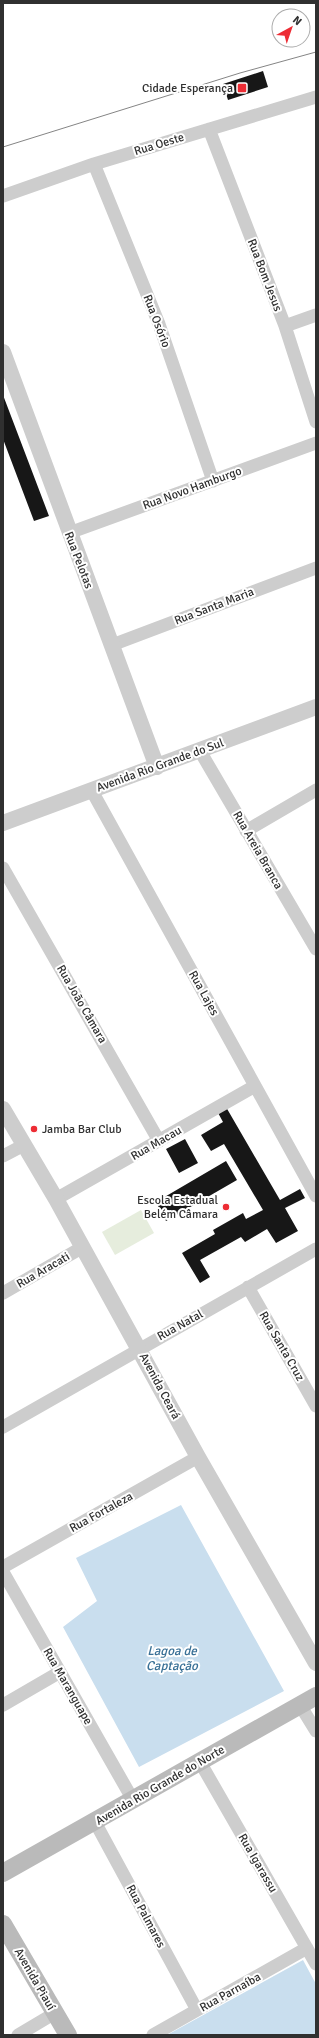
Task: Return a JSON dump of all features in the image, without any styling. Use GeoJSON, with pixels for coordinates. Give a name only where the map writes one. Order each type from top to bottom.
{"type":"FeatureCollection","features":[{"type":"Feature","properties":{"kind":"main road","name":"Avenida Rio Grande do Norte"},"geometry":{"type":"LineString","coordinates":[[3,1873],[316,1696]]}},
{"type":"Feature","properties":{"kind":"main road","name":"Avenida Piauí"},"geometry":{"type":"LineString","coordinates":[[3,1924],[68,2035]]}},
{"type":"Feature","properties":{"kind":"street","name":"Rua Oeste"},"geometry":{"type":"LineString","coordinates":[[3,196],[94,164],[316,97]]}},
{"type":"Feature","properties":{"kind":"street","name":"Rua Bom Jesus"},"geometry":{"type":"LineString","coordinates":[[209,130],[285,326],[316,422]]}},
{"type":"Feature","properties":{"kind":"street","name":"Rua Osório"},"geometry":{"type":"LineString","coordinates":[[94,164],[158,324],[213,481]]}},
{"type":"Feature","properties":{"kind":"street"},"geometry":{"type":"LineString","coordinates":[[285,326],[316,315]]}},
{"type":"Feature","properties":{"kind":"street","name":"Rua Pelotas"},"geometry":{"type":"LineString","coordinates":[[3,352],[157,767]]}},
{"type":"Feature","properties":{"kind":"street","name":"Rua Novo Hamburgo"},"geometry":{"type":"LineString","coordinates":[[69,533],[316,443]]}},
{"type":"Feature","properties":{"kind":"street","name":"Rua Santa Maria"},"geometry":{"type":"LineString","coordinates":[[112,645],[316,568]]}},
{"type":"Feature","properties":{"kind":"street","name":"Avenida Rio Grande do Sul"},"geometry":{"type":"LineString","coordinates":[[3,823],[316,707]]}},
{"type":"Feature","properties":{"kind":"street","name":"Rua Areia Branca"},"geometry":{"type":"LineString","coordinates":[[200,750],[316,949]]}},
{"type":"Feature","properties":{"kind":"street"},"geometry":{"type":"LineString","coordinates":[[246,831],[316,790]]}},
{"type":"Feature","properties":{"kind":"street","name":"Rua Lajes"},"geometry":{"type":"LineString","coordinates":[[92,791],[316,1196]]}},
{"type":"Feature","properties":{"kind":"street","name":"Rua João Câmara"},"geometry":{"type":"LineString","coordinates":[[3,868],[159,1141]]}},
{"type":"Feature","properties":{"kind":"street","name":"Rua Macau"},"geometry":{"type":"LineString","coordinates":[[56,1199],[255,1086]]}},
{"type":"Feature","properties":{"kind":"street","name":"Avenida Ceará"},"geometry":{"type":"LineString","coordinates":[[3,1109],[83,1246],[198,1457],[316,1663]]}},
{"type":"Feature","properties":{"kind":"street"},"geometry":{"type":"LineString","coordinates":[[3,1156],[24,1145]]}},
{"type":"Feature","properties":{"kind":"street","name":"Rua Aracati"},"geometry":{"type":"LineString","coordinates":[[3,1293],[83,1246]]}},
{"type":"Feature","properties":{"kind":"street","name":"Rua Natal"},"geometry":{"type":"LineString","coordinates":[[3,1427],[139,1348],[316,1249]]}},
{"type":"Feature","properties":{"kind":"street","name":"Rua Santa Cruz"},"geometry":{"type":"LineString","coordinates":[[248,1287],[316,1406]]}},
{"type":"Feature","properties":{"kind":"street","name":"Rua Fortaleza"},"geometry":{"type":"LineString","coordinates":[[3,1567],[198,1457]]}},
{"type":"Feature","properties":{"kind":"street","name":"Rua Maranguape"},"geometry":{"type":"LineString","coordinates":[[3,1572],[133,1800]]}},
{"type":"Feature","properties":{"kind":"street"},"geometry":{"type":"LineString","coordinates":[[3,1705],[60,1672]]}},
{"type":"Feature","properties":{"kind":"street"},"geometry":{"type":"LineString","coordinates":[[300,1705],[316,1731]]}},
{"type":"Feature","properties":{"kind":"street","name":"Rua Igarassu"},"geometry":{"type":"LineString","coordinates":[[200,1762],[316,1964]]}},
{"type":"Feature","properties":{"kind":"street","name":"Rua Palmares"},"geometry":{"type":"LineString","coordinates":[[95,1822],[197,2010]]}},
{"type":"Feature","properties":{"kind":"street","name":"Rua Parnaíba"},"geometry":{"type":"LineString","coordinates":[[153,2035],[308,1948]]}},
{"type":"Feature","properties":{"kind":"street"},"geometry":{"type":"LineString","coordinates":[[18,2035],[55,2013]]}},
{"type":"Feature","properties":{"kind":"green space"},"geometry":{"type":"Polygon","coordinates":[[[141,1210],[154,1233],[115,1255],[102,1232],[141,1210]]]}},
{"type":"Feature","properties":{"kind":"water","name":"Lagoa de Captação"},"geometry":{"type":"Polygon","coordinates":[[[181,1505],[284,1691],[139,1767],[63,1627],[97,1601],[76,1558],[181,1505]]]}},
{"type":"Feature","properties":{"kind":"water"},"geometry":{"type":"Polygon","coordinates":[[[303,1960],[316,1984],[316,2035],[167,2035],[303,1960]]]}},
{"type":"Feature","properties":{"kind":"building"},"geometry":{"type":"Polygon","coordinates":[[[263,71],[268,87],[228,100],[223,84],[263,71]]]}},
{"type":"Feature","properties":{"kind":"building"},"geometry":{"type":"Polygon","coordinates":[[[3,395],[49,516],[34,521],[3,439],[3,395]]]}},
{"type":"Feature","properties":{"kind":"building"},"geometry":{"type":"Polygon","coordinates":[[[226,1107],[280,1200],[300,1189],[305,1198],[285,1208],[298,1231],[276,1243],[267,1229],[245,1242],[241,1237],[200,1260],[210,1277],[200,1283],[182,1253],[215,1234],[213,1230],[243,1213],[246,1219],[263,1210],[224,1144],[211,1151],[201,1135],[223,1122],[217,1111],[226,1107]]]}},
{"type":"Feature","properties":{"kind":"building"},"geometry":{"type":"Polygon","coordinates":[[[185,1139],[198,1163],[179,1173],[166,1149],[185,1139]]]}},
{"type":"Feature","properties":{"kind":"building"},"geometry":{"type":"Polygon","coordinates":[[[226,1161],[237,1180],[166,1221],[156,1202],[226,1161]]]}},
{"type":"Feature","properties":{"kind":"tram line"},"geometry":{"type":"LineString","coordinates":[[3,147],[240,73],[316,52]]}},
{"type":"Feature","properties":{"kind":"place","name":"Cidade Esperança"},"geometry":{"type":"Point","coordinates":[242,88]}},
{"type":"Feature","properties":{"kind":"place","name":"Jamba Bar Club"},"geometry":{"type":"Point","coordinates":[34,1129]}},
{"type":"Feature","properties":{"kind":"place","name":"Escola Estadual Belém Câmara"},"geometry":{"type":"Point","coordinates":[226,1207]}}]}
